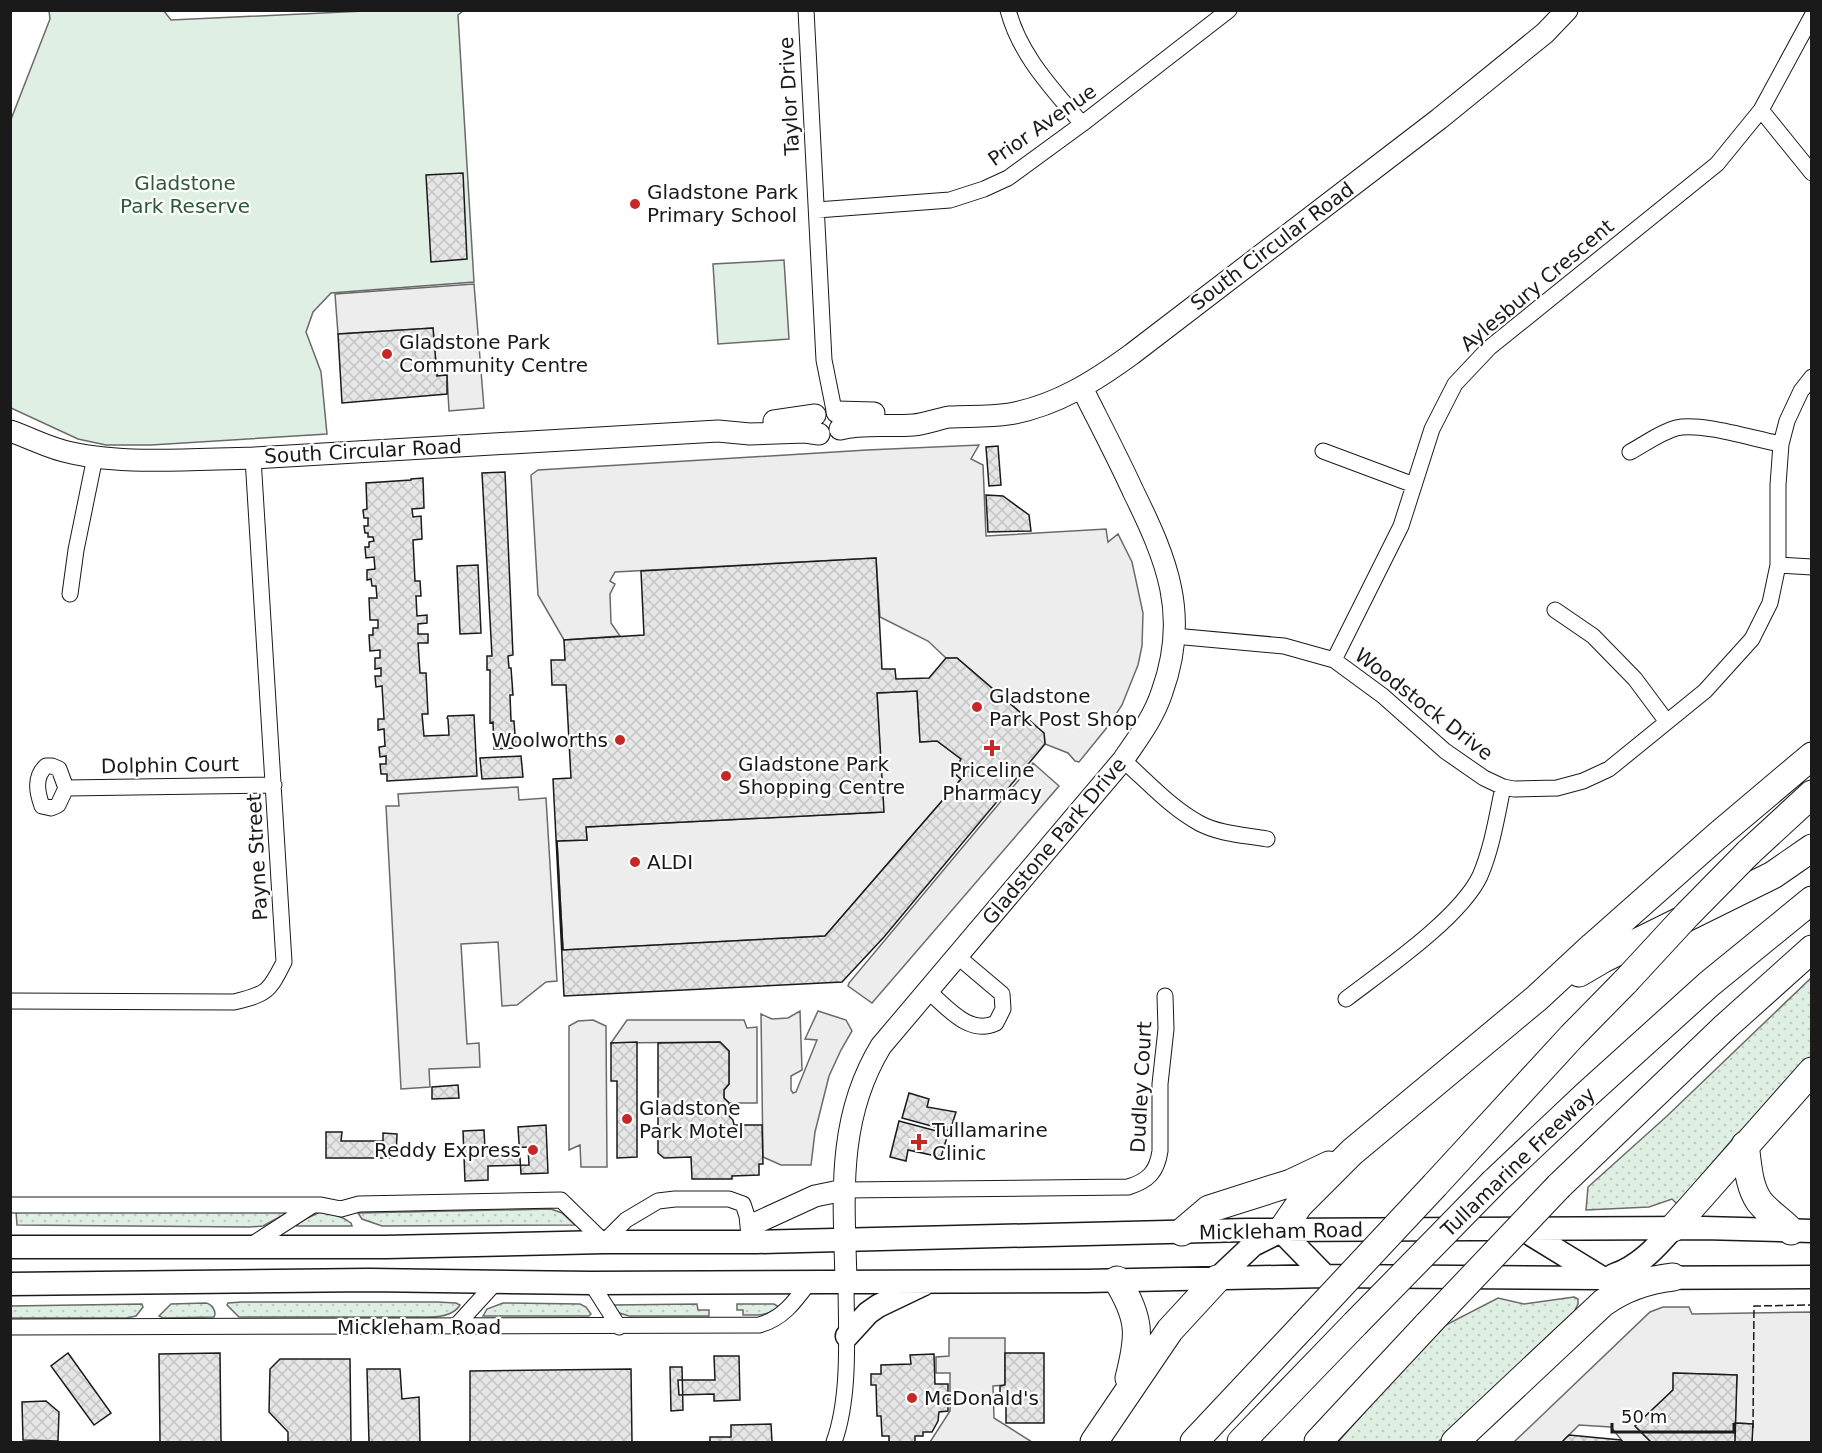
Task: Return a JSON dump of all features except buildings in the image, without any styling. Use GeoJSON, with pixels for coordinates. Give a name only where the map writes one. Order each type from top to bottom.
{"type":"FeatureCollection","features":[{"type":"Feature","properties":{"kind":"highway"},"geometry":{"type":"LineString","coordinates":[[1281,1230],[1299,1205],[1352,1152],[1537,998],[1716,837],[1812,756]]}},
{"type":"Feature","properties":{"kind":"highway"},"geometry":{"type":"LineString","coordinates":[[1194,1443],[1687,915],[1748,853],[1812,794]]}},
{"type":"Feature","properties":{"kind":"highway"},"geometry":{"type":"LineString","coordinates":[[1537,998],[1603,959],[1773,875],[1812,848]]}},
{"type":"Feature","properties":{"kind":"highway","name":"Tullamarine Freeway"},"geometry":{"type":"LineString","coordinates":[[1241,1443],[1494,1182],[1585,1095],[1709,984],[1812,900]]}},
{"type":"Feature","properties":{"kind":"highway"},"geometry":{"type":"LineString","coordinates":[[1318,1443],[1559,1186],[1725,1027],[1812,949]]}},
{"type":"Feature","properties":{"kind":"highway"},"geometry":{"type":"LineString","coordinates":[[1673,1228],[1812,1071]]}},
{"type":"Feature","properties":{"kind":"highway"},"geometry":{"type":"LineString","coordinates":[[1745,1145],[1755,1194],[1767,1210],[1801,1231]]}},
{"type":"Feature","properties":{"kind":"highway"},"geometry":{"type":"LineString","coordinates":[[1182,1232],[1209,1209],[1291,1183],[1311,1175],[1352,1152]]}},
{"type":"Feature","properties":{"kind":"highway"},"geometry":{"type":"LineString","coordinates":[[1569,1337],[1582,1318],[1602,1278]]}},
{"type":"Feature","properties":{"kind":"highway"},"geometry":{"type":"LineString","coordinates":[[1455,1443],[1617,1293],[1640,1283],[1673,1278]]}},
{"type":"Feature","properties":{"kind":"highway"},"geometry":{"type":"LineString","coordinates":[[1094,1443],[1170,1330],[1216,1279]]}},
{"type":"Feature","properties":{"kind":"highway"},"geometry":{"type":"LineString","coordinates":[[1117,1280],[1131,1305],[1137,1328],[1137,1348],[1127,1394]]}},
{"type":"Feature","properties":{"kind":"main road","name":"Mickleham Road"},"geometry":{"type":"LineString","coordinates":[[10,1247],[386,1247],[603,1242],[750,1242],[1281,1230],[1673,1228],[1801,1231]]}},
{"type":"Feature","properties":{"kind":"main road"},"geometry":{"type":"LineString","coordinates":[[1602,1278],[1636,1265],[1660,1244],[1673,1228]]}},
{"type":"Feature","properties":{"kind":"main road"},"geometry":{"type":"LineString","coordinates":[[1522,1229],[1602,1278]]}},
{"type":"Feature","properties":{"kind":"main road"},"geometry":{"type":"LineString","coordinates":[[1216,1279],[1253,1245],[1281,1230],[1325,1276]]}},
{"type":"Feature","properties":{"kind":"main road"},"geometry":{"type":"LineString","coordinates":[[10,1284],[369,1280],[591,1283],[1117,1280],[1325,1276],[1812,1277]]}},
{"type":"Feature","properties":{"kind":"main road"},"geometry":{"type":"LineString","coordinates":[[847,1336],[868,1313],[878,1306],[930,1281]]}},
{"type":"Feature","properties":{"kind":"street","name":"Taylor Drive"},"geometry":{"type":"LineString","coordinates":[[806,10],[828,419]]}},
{"type":"Feature","properties":{"kind":"street"},"geometry":{"type":"LineString","coordinates":[[1008,10],[1012,28],[1031,63],[1082,124]]}},
{"type":"Feature","properties":{"kind":"street","name":"Prior Avenue"},"geometry":{"type":"LineString","coordinates":[[817,210],[950,200],[1008,178],[1229,10]]}},
{"type":"Feature","properties":{"kind":"street","name":"South Circular Road"},"geometry":{"type":"LineString","coordinates":[[11,431],[70,453],[96,457],[253,458],[718,431],[749,423],[915,412],[946,418],[1009,414],[1046,404],[1082,388],[1132,354],[1439,118],[1545,33],[1567,10]]}},
{"type":"Feature","properties":{"kind":"street","name":"Aylesbury Crescent"},"geometry":{"type":"LineString","coordinates":[[1334,660],[1401,526],[1432,429],[1455,384],[1489,348],[1717,164],[1761,111],[1812,16]]}},
{"type":"Feature","properties":{"kind":"street"},"geometry":{"type":"LineString","coordinates":[[1761,111],[1812,173]]}},
{"type":"Feature","properties":{"kind":"street","name":"Woodstock Drive"},"geometry":{"type":"LineString","coordinates":[[1174,636],[1284,646],[1334,660],[1383,696],[1445,751],[1484,778],[1503,787],[1557,788],[1583,781],[1609,769],[1705,691],[1752,639],[1770,603],[1778,565],[1778,485],[1781,444],[1787,421],[1801,391],[1812,377]]}},
{"type":"Feature","properties":{"kind":"street","name":"Gladstone Park Drive"},"geometry":{"type":"LineString","coordinates":[[846,1281],[844,1190],[847,1143],[855,1104],[864,1079],[881,1046],[1123,760],[1153,713],[1162,693],[1174,636],[1173,594],[1168,570],[1159,544],[1082,388]]}},
{"type":"Feature","properties":{"kind":"street"},"geometry":{"type":"LineString","coordinates":[[1630,452],[1658,435],[1676,428],[1698,426],[1781,444]]}},
{"type":"Feature","properties":{"kind":"street"},"geometry":{"type":"LineString","coordinates":[[1323,451],[1414,485]]}},
{"type":"Feature","properties":{"kind":"street"},"geometry":{"type":"LineString","coordinates":[[70,594],[76,550],[96,457]]}},
{"type":"Feature","properties":{"kind":"street","name":"Payne Street"},"geometry":{"type":"LineString","coordinates":[[10,1001],[234,1002],[257,997],[271,987],[284,962],[253,458]]}},
{"type":"Feature","properties":{"kind":"street"},"geometry":{"type":"LineString","coordinates":[[1778,565],[1812,567]]}},
{"type":"Feature","properties":{"kind":"street"},"geometry":{"type":"LineString","coordinates":[[1555,610],[1593,636],[1635,679],[1667,722]]}},
{"type":"Feature","properties":{"kind":"street"},"geometry":{"type":"LineString","coordinates":[[1123,760],[1172,806],[1200,823],[1226,832],[1267,839]]}},
{"type":"Feature","properties":{"kind":"street","name":"Dolphin Court"},"geometry":{"type":"LineString","coordinates":[[66,788],[274,785]]}},
{"type":"Feature","properties":{"kind":"street"},"geometry":{"type":"LineString","coordinates":[[1346,999],[1437,926],[1466,898],[1479,877],[1487,857],[1503,787]]}},
{"type":"Feature","properties":{"kind":"street"},"geometry":{"type":"LineString","coordinates":[[928,991],[969,1024],[982,1027],[996,1023],[1003,1009],[1002,994],[957,956]]}},
{"type":"Feature","properties":{"kind":"street","name":"Dudley Court"},"geometry":{"type":"LineString","coordinates":[[844,1190],[1128,1187],[1149,1178],[1159,1162],[1160,1151],[1160,1084],[1166,1029],[1165,996]]}},
{"type":"Feature","properties":{"kind":"street"},"geometry":{"type":"LineString","coordinates":[[750,1242],[756,1223],[815,1196],[844,1190]]}},
{"type":"Feature","properties":{"kind":"street"},"geometry":{"type":"LineString","coordinates":[[10,1205],[314,1205],[341,1209],[359,1204],[561,1200],[603,1242],[626,1220],[658,1201],[729,1198],[740,1201],[744,1205],[750,1242]]}},
{"type":"Feature","properties":{"kind":"street"},"geometry":{"type":"LineString","coordinates":[[248,1247],[314,1205]]}},
{"type":"Feature","properties":{"kind":"street"},"geometry":{"type":"LineString","coordinates":[[455,1327],[498,1281]]}},
{"type":"Feature","properties":{"kind":"street","name":"Mickleham Road"},"geometry":{"type":"LineString","coordinates":[[10,1327],[740,1326],[774,1320],[792,1305],[810,1281]]}},
{"type":"Feature","properties":{"kind":"street"},"geometry":{"type":"LineString","coordinates":[[834,1443],[843,1404],[847,1336],[846,1281]]}},
{"type":"Feature","properties":{"kind":"street"},"geometry":{"type":"LineString","coordinates":[[591,1283],[619,1327]]}},
{"type":"Feature","properties":{"kind":"green space","name":"Gladstone Park Reserve"},"geometry":{"type":"Polygon","coordinates":[[[49,11],[164,11],[171,20],[365,11],[463,11],[458,15],[474,282],[331,293],[313,312],[306,332],[321,372],[327,434],[151,445],[106,445],[78,439],[11,408],[10,122],[50,19],[49,11]]]}},
{"type":"Feature","properties":{"kind":"green space"},"geometry":{"type":"Polygon","coordinates":[[[784,260],[789,339],[718,344],[713,264],[784,260]]]}},
{"type":"Feature","properties":{"kind":"green space"},"geometry":{"type":"Polygon","coordinates":[[[1811,978],[1811,1057],[1765,1111],[1737,1134],[1679,1202],[1676,1203],[1672,1199],[1649,1207],[1586,1210],[1588,1187],[1667,1116],[1811,978]]]}},
{"type":"Feature","properties":{"kind":"green space"},"geometry":{"type":"Polygon","coordinates":[[[551,1209],[562,1213],[575,1225],[382,1226],[362,1219],[358,1213],[551,1209]]]}},
{"type":"Feature","properties":{"kind":"green space"},"geometry":{"type":"Polygon","coordinates":[[[16,1211],[289,1212],[263,1226],[249,1227],[17,1225],[16,1211]]]}},
{"type":"Feature","properties":{"kind":"green space"},"geometry":{"type":"Polygon","coordinates":[[[320,1212],[340,1216],[352,1226],[297,1226],[299,1222],[320,1212]]]}},
{"type":"Feature","properties":{"kind":"green space"},"geometry":{"type":"Polygon","coordinates":[[[1574,1297],[1578,1299],[1578,1304],[1569,1322],[1438,1442],[1338,1442],[1436,1330],[1498,1298],[1524,1304],[1574,1297]]]}},
{"type":"Feature","properties":{"kind":"green space"},"geometry":{"type":"Polygon","coordinates":[[[242,1302],[437,1302],[460,1305],[451,1313],[434,1317],[239,1317],[227,1305],[242,1302]]]}},
{"type":"Feature","properties":{"kind":"green space"},"geometry":{"type":"Polygon","coordinates":[[[206,1303],[213,1308],[214,1317],[163,1318],[159,1316],[171,1304],[206,1303]]]}},
{"type":"Feature","properties":{"kind":"green space"},"geometry":{"type":"Polygon","coordinates":[[[503,1303],[580,1304],[586,1307],[591,1314],[589,1316],[483,1316],[487,1309],[503,1303]]]}},
{"type":"Feature","properties":{"kind":"green space"},"geometry":{"type":"Polygon","coordinates":[[[142,1304],[143,1307],[136,1316],[127,1318],[11,1318],[11,1306],[142,1304]]]}},
{"type":"Feature","properties":{"kind":"green space"},"geometry":{"type":"Polygon","coordinates":[[[697,1304],[698,1310],[709,1310],[709,1316],[629,1316],[616,1312],[612,1305],[697,1304]]]}},
{"type":"Feature","properties":{"kind":"green space"},"geometry":{"type":"Polygon","coordinates":[[[737,1304],[774,1304],[779,1307],[758,1315],[743,1315],[743,1310],[737,1310],[737,1304]]]}},
{"type":"Feature","properties":{"kind":"shaded area"},"geometry":{"type":"Polygon","coordinates":[[[474,284],[484,408],[449,411],[447,375],[437,376],[433,328],[338,334],[335,294],[474,284]]]}},
{"type":"Feature","properties":{"kind":"shaded area"},"geometry":{"type":"Polygon","coordinates":[[[979,445],[971,459],[983,465],[986,536],[1106,529],[1108,542],[1118,534],[1132,562],[1143,613],[1142,646],[1138,665],[1122,705],[1079,762],[1068,753],[1045,744],[1044,733],[957,658],[946,658],[928,641],[880,617],[876,558],[615,572],[610,581],[615,584],[610,594],[611,623],[620,636],[564,640],[538,595],[531,475],[538,470],[979,445]]]}},
{"type":"Feature","properties":{"kind":"shaded area"},"geometry":{"type":"Polygon","coordinates":[[[917,691],[920,742],[937,741],[961,759],[954,773],[961,779],[825,936],[563,950],[557,841],[587,840],[586,827],[883,812],[877,693],[917,691]]]}},
{"type":"Feature","properties":{"kind":"shaded area"},"geometry":{"type":"Polygon","coordinates":[[[1033,763],[1059,786],[872,1003],[848,986],[849,983],[1033,763]]]}},
{"type":"Feature","properties":{"kind":"shaded area"},"geometry":{"type":"Polygon","coordinates":[[[518,787],[519,800],[546,798],[557,981],[546,982],[517,1005],[502,1006],[498,942],[461,944],[467,1044],[479,1043],[480,1067],[429,1069],[430,1087],[401,1089],[386,806],[399,806],[398,794],[518,787]]]}},
{"type":"Feature","properties":{"kind":"shaded area"},"geometry":{"type":"Polygon","coordinates":[[[800,1011],[802,1070],[791,1076],[793,1093],[796,1092],[817,1040],[805,1039],[818,1011],[846,1020],[852,1031],[829,1076],[815,1132],[811,1165],[781,1165],[763,1157],[761,1014],[772,1019],[788,1018],[800,1011]]]}},
{"type":"Feature","properties":{"kind":"shaded area"},"geometry":{"type":"Polygon","coordinates":[[[593,1020],[606,1026],[607,1167],[581,1167],[580,1145],[569,1150],[569,1026],[578,1021],[593,1020]]]}},
{"type":"Feature","properties":{"kind":"shaded area"},"geometry":{"type":"Polygon","coordinates":[[[627,1020],[744,1020],[747,1028],[757,1027],[757,1103],[729,1103],[724,1098],[724,1090],[729,1084],[729,1051],[720,1042],[611,1043],[627,1020]]]}},
{"type":"Feature","properties":{"kind":"shaded area"},"geometry":{"type":"Polygon","coordinates":[[[1663,1307],[1689,1307],[1692,1314],[1811,1312],[1811,1442],[1752,1442],[1752,1424],[1735,1423],[1737,1375],[1674,1373],[1673,1390],[1635,1426],[1651,1442],[1623,1442],[1611,1427],[1579,1425],[1562,1442],[1514,1442],[1650,1312],[1663,1307]]]}},
{"type":"Feature","properties":{"kind":"shaded area"},"geometry":{"type":"Polygon","coordinates":[[[949,1338],[1005,1338],[1005,1385],[993,1386],[994,1418],[1032,1442],[930,1442],[950,1411],[950,1373],[936,1373],[936,1357],[949,1356],[949,1338]]]}},
{"type":"Feature","properties":{"kind":"fence"},"geometry":{"type":"LineString","coordinates":[[1753,1428],[1754,1306],[1812,1305]]}},
{"type":"Feature","properties":{"kind":"place","name":"Gladstone Park Primary School"},"geometry":{"type":"Point","coordinates":[635,204]}},
{"type":"Feature","properties":{"kind":"place","name":"Gladstone Park Community Centre"},"geometry":{"type":"Point","coordinates":[387,354]}},
{"type":"Feature","properties":{"kind":"place","name":"Gladstone Park Post Shop"},"geometry":{"type":"Point","coordinates":[977,707]}},
{"type":"Feature","properties":{"kind":"place","name":"Woolworths"},"geometry":{"type":"Point","coordinates":[620,740]}},
{"type":"Feature","properties":{"kind":"place","name":"Priceline Pharmacy"},"geometry":{"type":"Point","coordinates":[992,748]}},
{"type":"Feature","properties":{"kind":"place","name":"Gladstone Park Shopping Centre"},"geometry":{"type":"Point","coordinates":[726,776]}},
{"type":"Feature","properties":{"kind":"place","name":"ALDI"},"geometry":{"type":"Point","coordinates":[635,862]}},
{"type":"Feature","properties":{"kind":"place","name":"Gladstone Park Motel"},"geometry":{"type":"Point","coordinates":[627,1119]}},
{"type":"Feature","properties":{"kind":"place","name":"Tullamarine Clinic"},"geometry":{"type":"Point","coordinates":[919,1142]}},
{"type":"Feature","properties":{"kind":"place","name":"Reddy Express"},"geometry":{"type":"Point","coordinates":[533,1150]}},
{"type":"Feature","properties":{"kind":"place","name":"McDonald's"},"geometry":{"type":"Point","coordinates":[912,1398]}}]}
